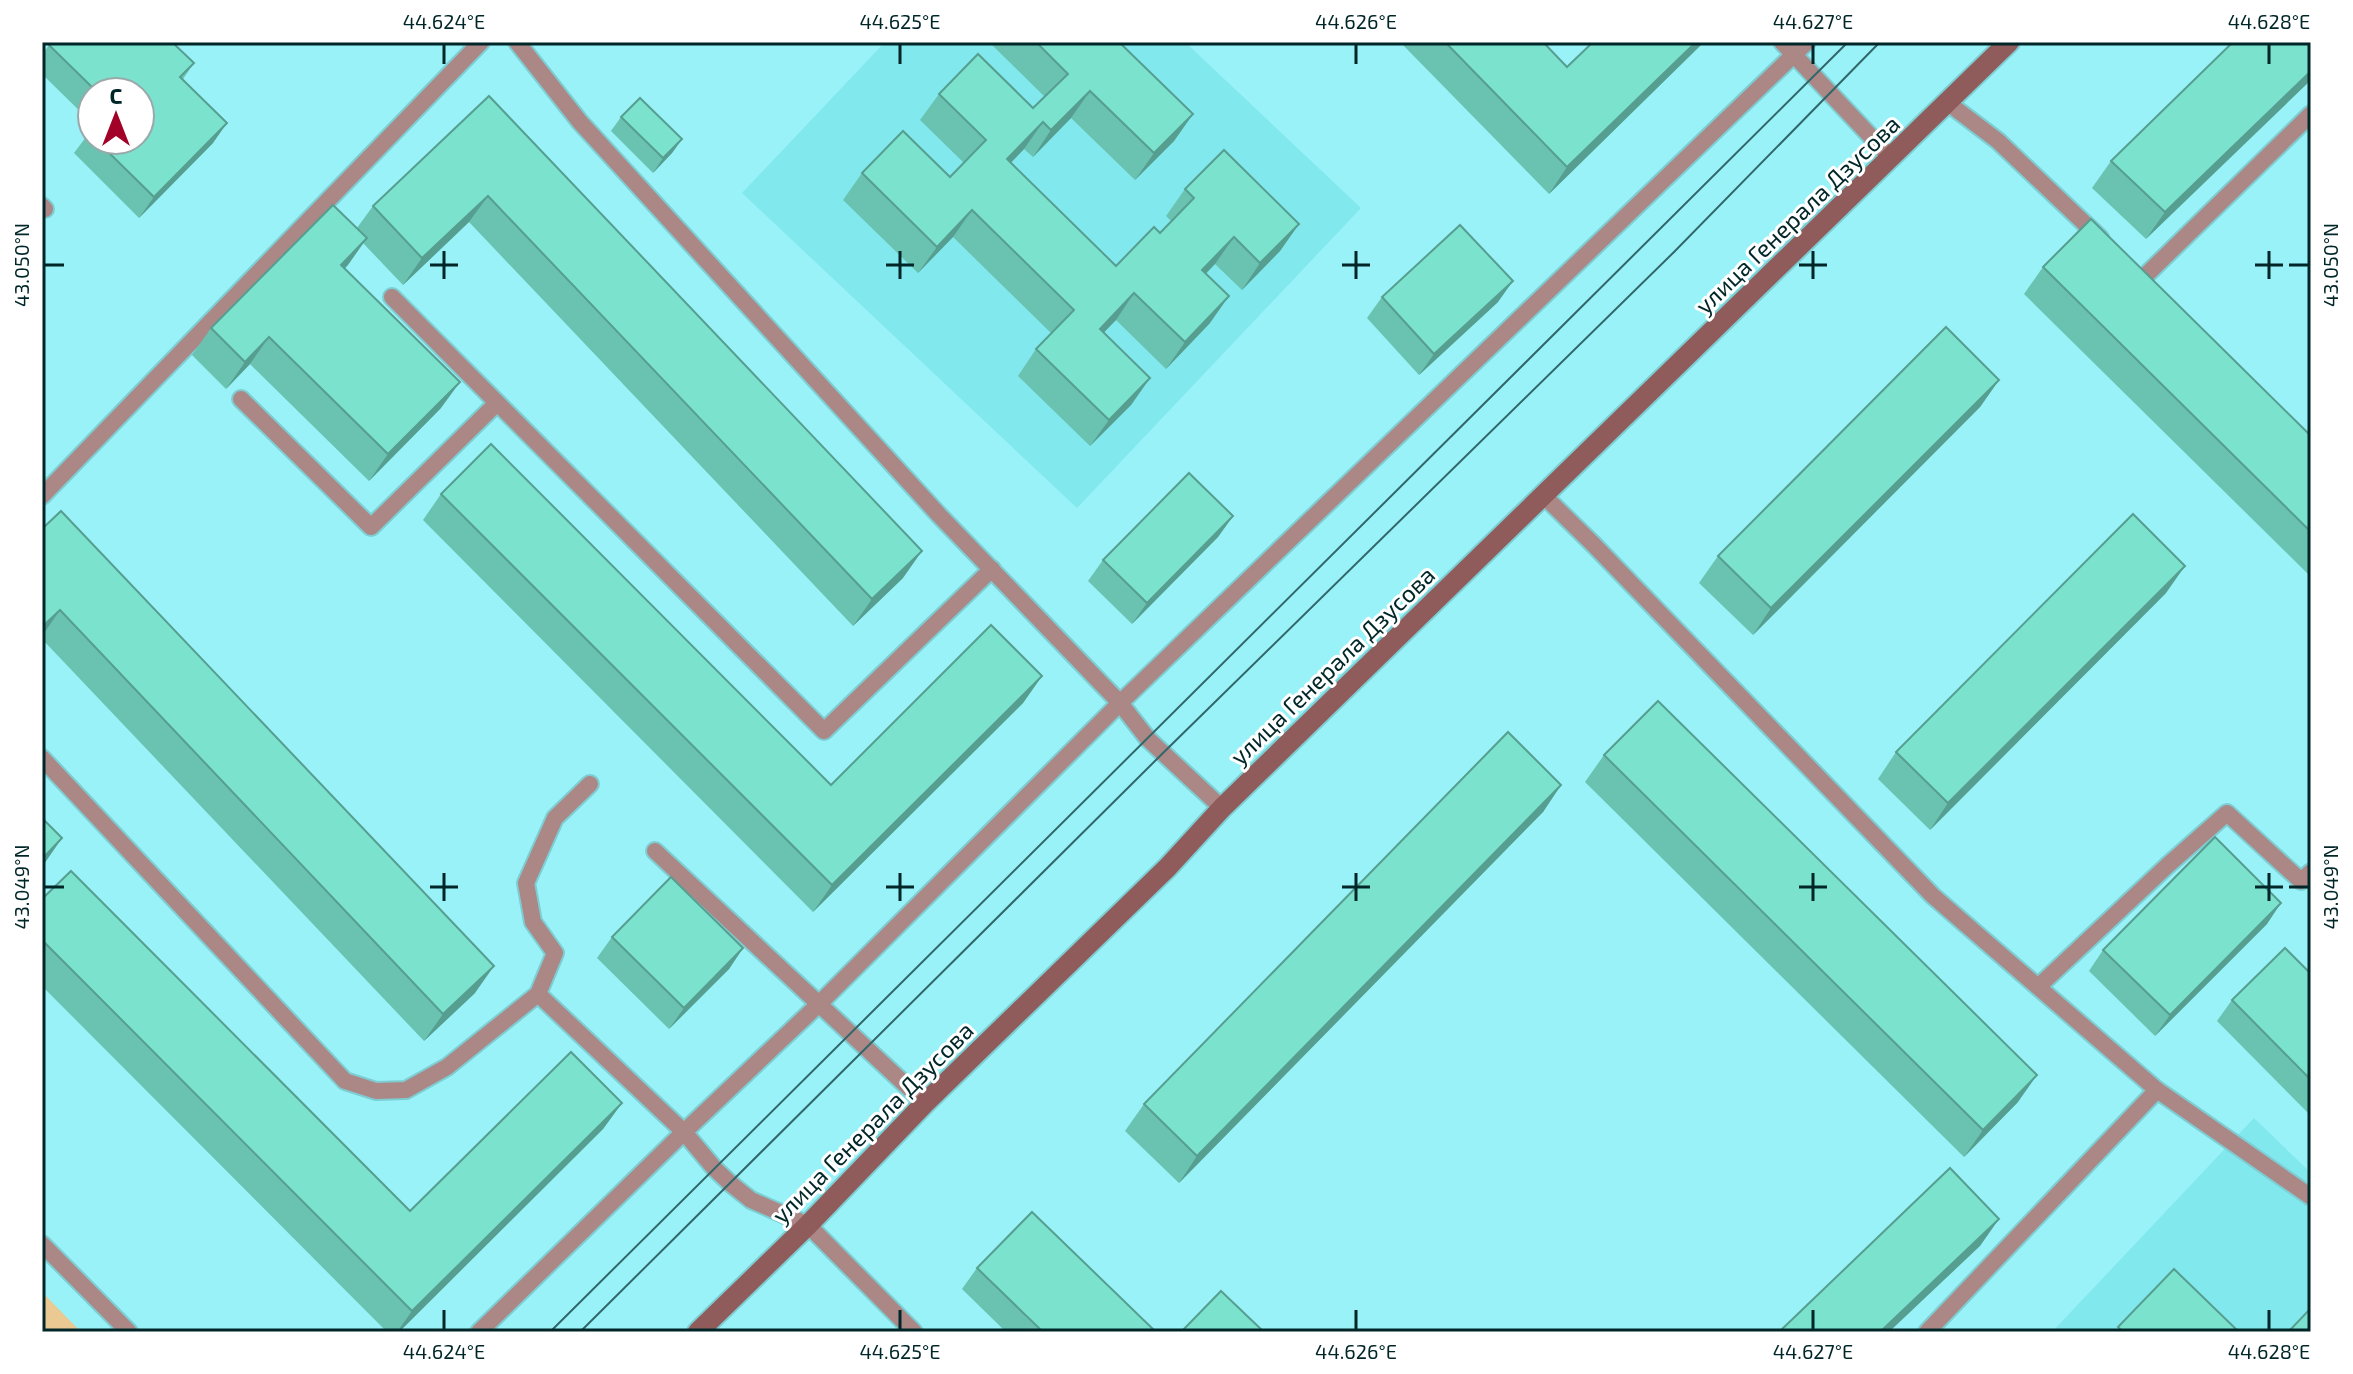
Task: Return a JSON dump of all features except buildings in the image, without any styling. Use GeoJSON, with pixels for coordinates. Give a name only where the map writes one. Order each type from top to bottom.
{"type":"FeatureCollection","features":[{"type":"Feature","properties":{"kind":"street","name":"улица Генерала Дзусова"},"geometry":{"type":"LineString","coordinates":[[698,1332],[808,1225],[925,1103],[1168,867],[1222,808],[2009,42]]}},
{"type":"Feature","properties":{"kind":"lane"},"geometry":{"type":"LineString","coordinates":[[42,496],[481,42]]}},
{"type":"Feature","properties":{"kind":"lane"},"geometry":{"type":"LineString","coordinates":[[517,42],[580,122],[939,515],[1120,703],[1148,739],[1222,808]]}},
{"type":"Feature","properties":{"kind":"lane"},"geometry":{"type":"LineString","coordinates":[[479,1332],[820,1003],[1120,703],[1788,48],[1807,42]]}},
{"type":"Feature","properties":{"kind":"lane"},"geometry":{"type":"LineString","coordinates":[[1788,48],[1891,158]]}},
{"type":"Feature","properties":{"kind":"lane"},"geometry":{"type":"LineString","coordinates":[[1948,103],[1998,141],[2109,247]]}},
{"type":"Feature","properties":{"kind":"lane"},"geometry":{"type":"LineString","coordinates":[[2143,279],[2311,114]]}},
{"type":"Feature","properties":{"kind":"lane"},"geometry":{"type":"LineString","coordinates":[[392,297],[824,731],[992,569]]}},
{"type":"Feature","properties":{"kind":"lane"},"geometry":{"type":"LineString","coordinates":[[241,399],[371,527],[497,403]]}},
{"type":"Feature","properties":{"kind":"lane"},"geometry":{"type":"LineString","coordinates":[[1544,496],[1933,896],[2157,1090],[2311,1197]]}},
{"type":"Feature","properties":{"kind":"lane"},"geometry":{"type":"LineString","coordinates":[[42,758],[345,1081],[376,1091],[406,1090],[447,1067],[538,994],[555,953],[533,922],[526,883],[555,818],[590,784]]}},
{"type":"Feature","properties":{"kind":"lane"},"geometry":{"type":"LineString","coordinates":[[2039,986],[2227,813],[2301,881],[2311,872]]}},
{"type":"Feature","properties":{"kind":"lane"},"geometry":{"type":"LineString","coordinates":[[655,851],[925,1103]]}},
{"type":"Feature","properties":{"kind":"lane"},"geometry":{"type":"LineString","coordinates":[[538,994],[684,1132],[715,1169],[751,1200],[808,1225],[914,1332]]}},
{"type":"Feature","properties":{"kind":"lane"},"geometry":{"type":"LineString","coordinates":[[1927,1332],[2157,1090]]}},
{"type":"Feature","properties":{"kind":"lane"},"geometry":{"type":"LineString","coordinates":[[42,1244],[129,1332]]}},
{"type":"Feature","properties":{"kind":"shaded area"},"geometry":{"type":"Polygon","coordinates":[[[885,42],[1185,42],[1361,208],[1077,508],[742,193],[885,42]]]}},
{"type":"Feature","properties":{"kind":"shaded area"},"geometry":{"type":"Polygon","coordinates":[[[2254,1118],[2311,1173],[2311,1332],[2052,1332],[2254,1118]]]}},
{"type":"Feature","properties":{"kind":"shaded area"},"geometry":{"type":"Polygon","coordinates":[[[42,1292],[81,1332],[42,1332],[42,1292]]]}},
{"type":"Feature","properties":{"kind":"tram line"},"geometry":{"type":"LineString","coordinates":[[550,1332],[1848,42]]}},
{"type":"Feature","properties":{"kind":"tram line"},"geometry":{"type":"LineString","coordinates":[[580,1332],[1163,753],[1674,252],[1880,42]]}}]}
